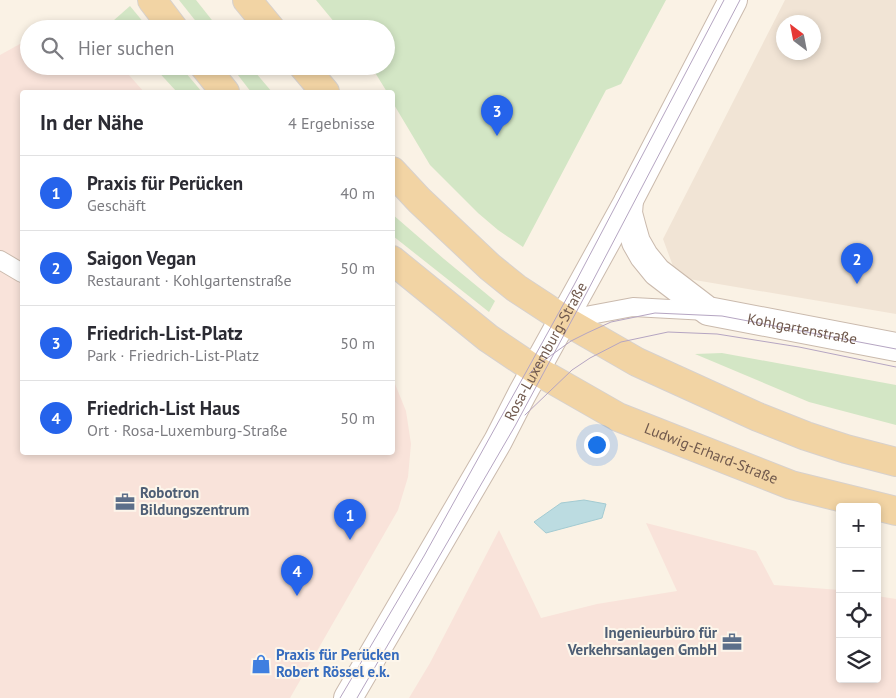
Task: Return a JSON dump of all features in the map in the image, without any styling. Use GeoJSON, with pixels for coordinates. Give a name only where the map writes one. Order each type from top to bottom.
{"type":"FeatureCollection","features":[{"type":"Feature","properties":{"kind":"main road"},"geometry":{"type":"LineString","coordinates":[[152,0],[167,20]]}},
{"type":"Feature","properties":{"kind":"main road"},"geometry":{"type":"LineString","coordinates":[[246,0],[263,20]]}},
{"type":"Feature","properties":{"kind":"main road"},"geometry":{"type":"LineString","coordinates":[[211,75],[223,90]]}},
{"type":"Feature","properties":{"kind":"main road"},"geometry":{"type":"LineString","coordinates":[[311,75],[323,90]]}},
{"type":"Feature","properties":{"kind":"main road"},"geometry":{"type":"LineString","coordinates":[[395,174],[418,200],[490,268],[564,320],[637,362],[758,417],[846,449],[896,462]]}},
{"type":"Feature","properties":{"kind":"main road","name":"Ludwig-Erhard-Straße"},"geometry":{"type":"LineString","coordinates":[[395,262],[488,338],[536,370],[618,417],[791,485],[896,512]]}},
{"type":"Feature","properties":{"kind":"street","name":"Rosa-Luxemburg-Straße"},"geometry":{"type":"LineString","coordinates":[[348,698],[498,441],[629,200],[734,0]]}},
{"type":"Feature","properties":{"kind":"street","name":"Kohlgartenstraße"},"geometry":{"type":"LineString","coordinates":[[629,200],[628,213],[632,228],[636,242],[644,256],[657,272],[708,311],[896,347]]}},
{"type":"Feature","properties":{"kind":"lane"},"geometry":{"type":"LineString","coordinates":[[0,260],[20,272]]}},
{"type":"Feature","properties":{"kind":"lane","name":"Kohlgartenstraße"},"geometry":{"type":"LineString","coordinates":[[564,320],[634,307],[708,311]]}},
{"type":"Feature","properties":{"kind":"shaded area"},"geometry":{"type":"Polygon","coordinates":[[[785,0],[896,0],[896,314],[677,277],[663,239],[776,18],[776,60],[821,60],[821,15],[777,15],[785,0]]]}},
{"type":"Feature","properties":{"kind":"shaded area"},"geometry":{"type":"Polygon","coordinates":[[[20,44],[20,75],[129,75],[142,90],[20,90],[20,455],[395,455],[395,384],[406,411],[411,444],[408,477],[398,510],[290,698],[0,698],[0,55],[20,44]]]}},
{"type":"Feature","properties":{"kind":"shaded area"},"geometry":{"type":"Polygon","coordinates":[[[646,523],[756,551],[774,585],[836,590],[836,683],[881,683],[881,597],[896,599],[896,698],[409,698],[430,663],[499,530],[541,618],[597,604],[677,591],[646,523]]]}},
{"type":"Feature","properties":{"kind":"green space"},"geometry":{"type":"Polygon","coordinates":[[[179,0],[196,0],[212,20],[195,20],[179,0]]]}},
{"type":"Feature","properties":{"kind":"green space"},"geometry":{"type":"Polygon","coordinates":[[[316,0],[666,0],[621,84],[606,90],[523,247],[498,230],[478,213],[430,165],[395,106],[395,90],[386,90],[377,75],[395,75],[395,20],[333,20],[316,0]]]}},
{"type":"Feature","properties":{"kind":"green space"},"geometry":{"type":"Polygon","coordinates":[[[130,6],[142,20],[114,20],[130,6]]]}},
{"type":"Feature","properties":{"kind":"green space"},"geometry":{"type":"Polygon","coordinates":[[[161,75],[188,75],[200,90],[175,90],[161,75]]]}},
{"type":"Feature","properties":{"kind":"green space"},"geometry":{"type":"Polygon","coordinates":[[[238,75],[258,75],[270,90],[249,90],[238,75]]]}},
{"type":"Feature","properties":{"kind":"green space"},"geometry":{"type":"Polygon","coordinates":[[[395,217],[495,301],[489,312],[395,238],[395,217]]]}},
{"type":"Feature","properties":{"kind":"green space"},"geometry":{"type":"Polygon","coordinates":[[[722,353],[896,385],[896,425],[809,402],[695,354],[722,353]]]}},
{"type":"Feature","properties":{"kind":"water"},"geometry":{"type":"Polygon","coordinates":[[[584,500],[606,504],[602,518],[546,533],[534,522],[561,503],[584,500]]]}},
{"type":"Feature","properties":{"kind":"tram line"},"geometry":{"type":"LineString","coordinates":[[340,698],[424,556],[574,285],[724,0]]}},
{"type":"Feature","properties":{"kind":"tram line"},"geometry":{"type":"LineString","coordinates":[[357,698],[515,426],[740,0]]}},
{"type":"Feature","properties":{"kind":"tram line"},"geometry":{"type":"LineString","coordinates":[[529,374],[539,364],[571,341],[587,333],[611,322],[655,313],[722,316],[896,349]]}},
{"type":"Feature","properties":{"kind":"tram line"},"geometry":{"type":"LineString","coordinates":[[525,415],[572,370],[590,358],[621,342],[668,332],[717,334],[799,347],[896,367]]}},
{"type":"Feature","properties":{"kind":"place","name":"Friedrich-List-Platz"},"geometry":{"type":"Point","coordinates":[497,136]}},
{"type":"Feature","properties":{"kind":"place","name":"Saigon Vegan"},"geometry":{"type":"Point","coordinates":[857,284]}},
{"type":"Feature","properties":{"kind":"place","name":"Robotron Bildungszentrum"},"geometry":{"type":"Point","coordinates":[125,502]}},
{"type":"Feature","properties":{"kind":"place","name":"Praxis für Perücken"},"geometry":{"type":"Point","coordinates":[350,540]}},
{"type":"Feature","properties":{"kind":"place","name":"Friedrich-List Haus"},"geometry":{"type":"Point","coordinates":[297,596]}},
{"type":"Feature","properties":{"kind":"place","name":"Ingenieurbüro für Verkehrsanlagen GmbH"},"geometry":{"type":"Point","coordinates":[732,642]}},
{"type":"Feature","properties":{"kind":"place","name":"Praxis für Perücken Robert Rössel e.k."},"geometry":{"type":"Point","coordinates":[261,664]}}]}
